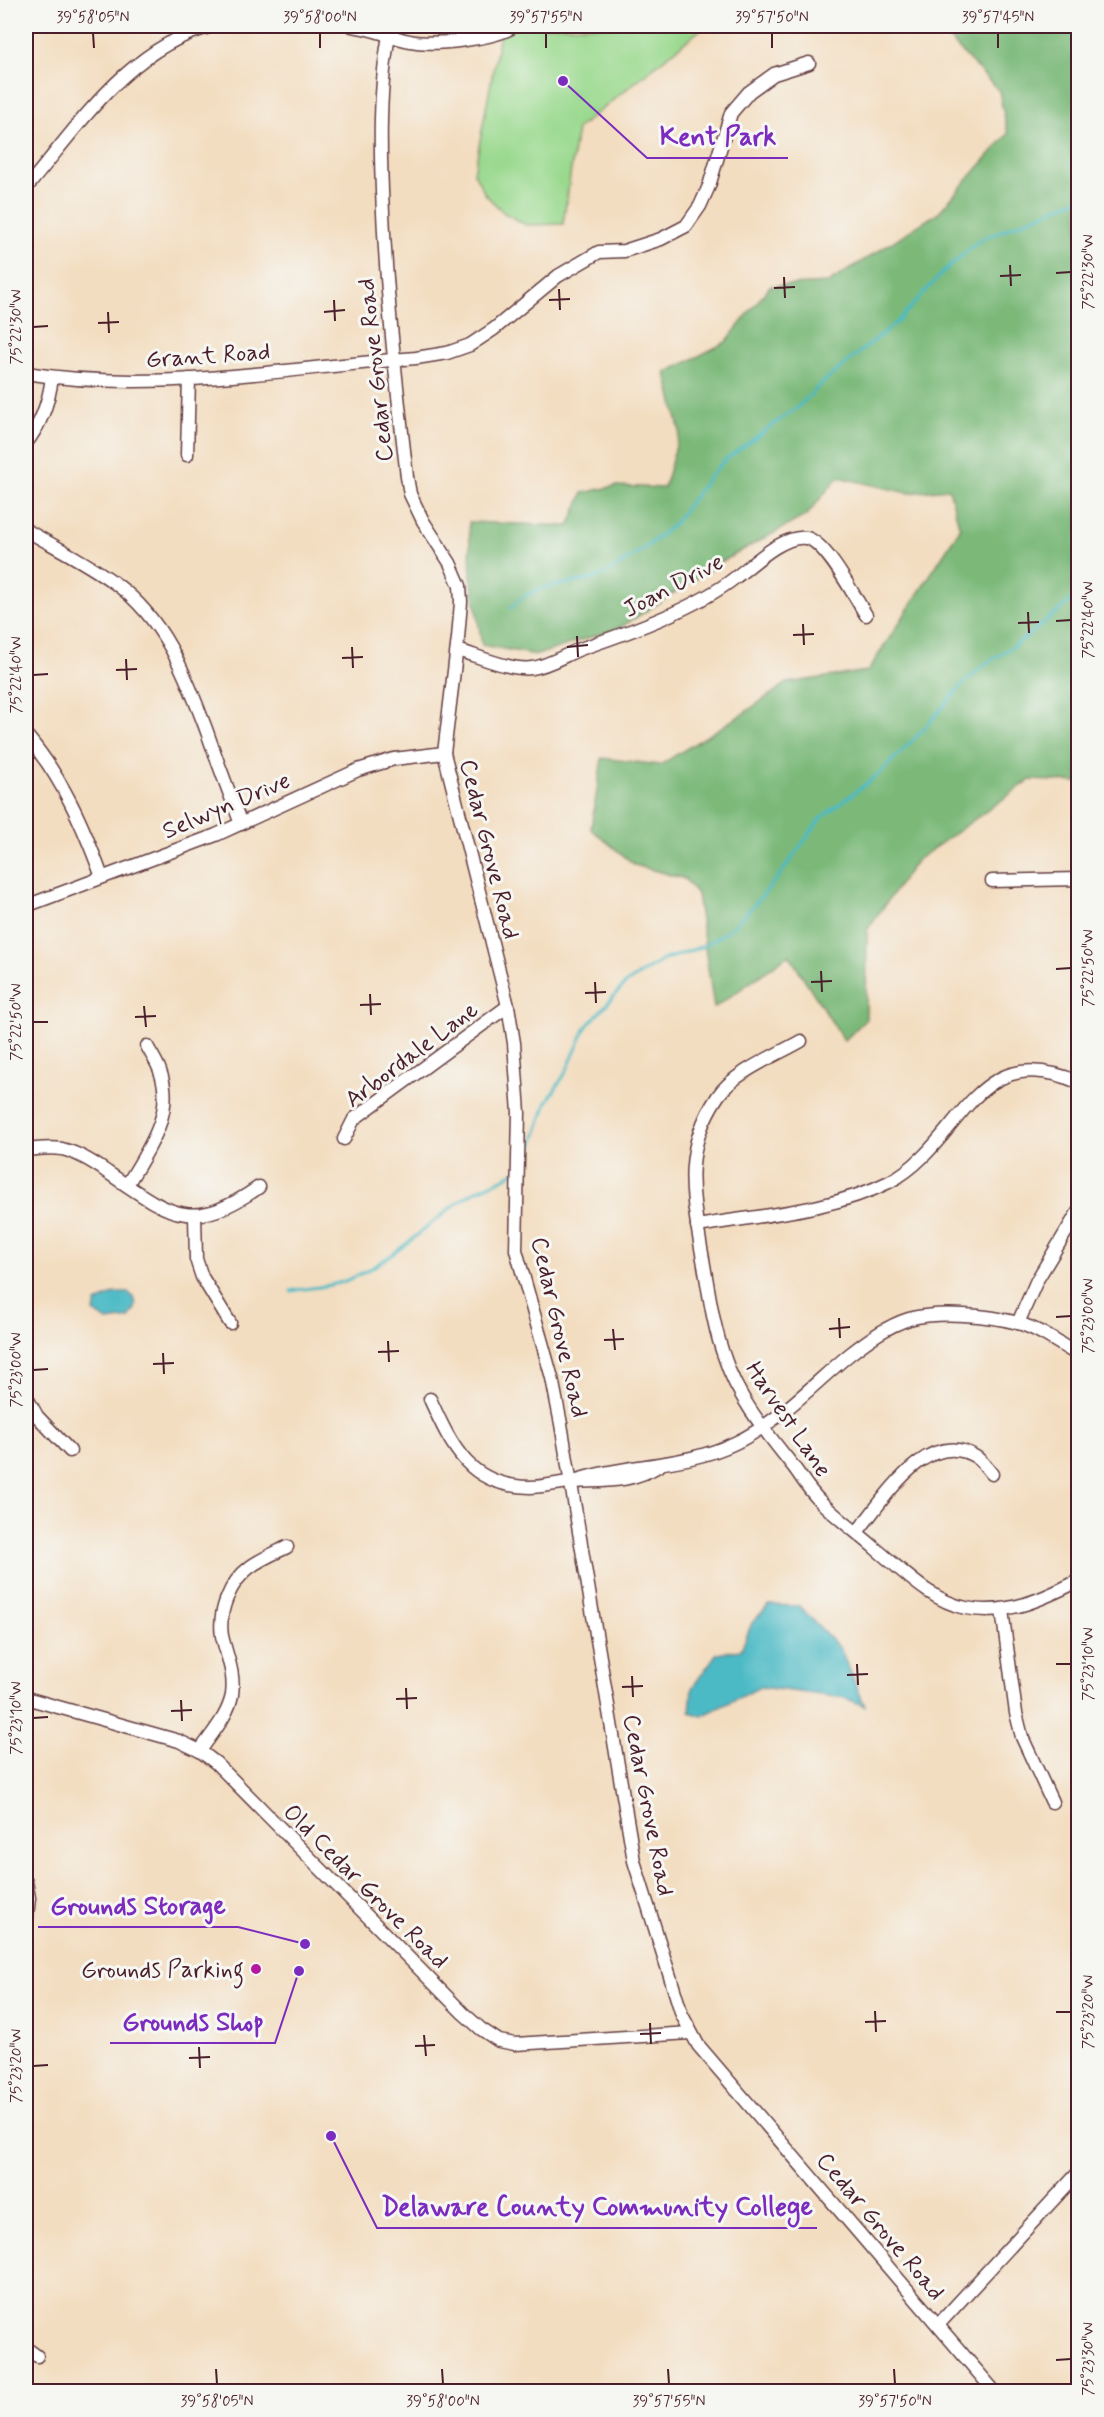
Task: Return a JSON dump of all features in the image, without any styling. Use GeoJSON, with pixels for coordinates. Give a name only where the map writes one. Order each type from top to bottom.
{"type":"FeatureCollection","features":[{"type":"Feature","properties":{"kind":"street"},"geometry":{"type":"LineString","coordinates":[[26,188],[114,85],[136,63],[182,36],[213,26]]}},
{"type":"Feature","properties":{"kind":"street"},"geometry":{"type":"LineString","coordinates":[[352,26],[390,30],[411,42],[500,34],[514,26]]}},
{"type":"Feature","properties":{"kind":"street","name":"Cedar Grove Road"},"geometry":{"type":"LineString","coordinates":[[390,30],[382,108],[381,164],[394,360],[410,494],[423,521],[450,563],[460,586],[457,650],[444,753],[508,1006],[518,1102],[516,1250],[552,1378],[634,1861],[678,2004],[690,2033],[711,2062],[816,2180],[995,2391]]}},
{"type":"Feature","properties":{"kind":"street","name":"Grant Road"},"geometry":{"type":"LineString","coordinates":[[26,372],[52,377],[149,381],[189,379],[394,360],[447,352],[470,345],[576,264],[599,252],[624,251],[661,239],[686,226],[700,206],[709,186],[731,113],[749,92],[774,74],[809,63]]}},
{"type":"Feature","properties":{"kind":"street"},"geometry":{"type":"LineString","coordinates":[[26,442],[45,411],[52,377]]}},
{"type":"Feature","properties":{"kind":"street"},"geometry":{"type":"LineString","coordinates":[[186,455],[189,379]]}},
{"type":"Feature","properties":{"kind":"street"},"geometry":{"type":"LineString","coordinates":[[26,530],[116,584],[148,614],[164,634],[188,683],[241,824]]}},
{"type":"Feature","properties":{"kind":"street","name":"Joan Drive"},"geometry":{"type":"LineString","coordinates":[[457,650],[516,668],[538,667],[626,634],[693,603],[730,581],[764,555],[796,538],[806,538],[822,547],[866,615]]}},
{"type":"Feature","properties":{"kind":"street"},"geometry":{"type":"LineString","coordinates":[[26,735],[60,781],[78,815],[102,877]]}},
{"type":"Feature","properties":{"kind":"street","name":"Selwyn Drive"},"geometry":{"type":"LineString","coordinates":[[26,906],[241,824],[358,770],[394,759],[444,753]]}},
{"type":"Feature","properties":{"kind":"street"},"geometry":{"type":"LineString","coordinates":[[992,881],[1078,879]]}},
{"type":"Feature","properties":{"kind":"street","name":"Arbordale Lane"},"geometry":{"type":"LineString","coordinates":[[344,1139],[354,1119],[508,1006]]}},
{"type":"Feature","properties":{"kind":"street","name":"Harvest Lane"},"geometry":{"type":"LineString","coordinates":[[801,1041],[744,1073],[719,1094],[704,1123],[694,1154],[691,1186],[715,1325],[725,1360],[738,1389],[762,1427],[820,1501],[916,1583],[938,1597],[966,1608],[1002,1610],[1029,1604],[1078,1581]]}},
{"type":"Feature","properties":{"kind":"street"},"geometry":{"type":"LineString","coordinates":[[127,1185],[157,1134],[163,1115],[161,1072],[147,1046]]}},
{"type":"Feature","properties":{"kind":"street"},"geometry":{"type":"LineString","coordinates":[[697,1226],[827,1204],[890,1182],[912,1167],[934,1147],[974,1098],[989,1085],[1013,1074],[1035,1071],[1063,1076],[1078,1082]]}},
{"type":"Feature","properties":{"kind":"street"},"geometry":{"type":"LineString","coordinates":[[26,1150],[61,1149],[76,1153],[165,1208],[195,1216],[225,1209],[259,1187]]}},
{"type":"Feature","properties":{"kind":"street"},"geometry":{"type":"LineString","coordinates":[[1018,1323],[1037,1280],[1078,1212]]}},
{"type":"Feature","properties":{"kind":"street"},"geometry":{"type":"LineString","coordinates":[[195,1216],[196,1259],[202,1277],[230,1323]]}},
{"type":"Feature","properties":{"kind":"street"},"geometry":{"type":"LineString","coordinates":[[430,1399],[455,1450],[473,1469],[486,1477],[514,1486],[531,1487],[571,1482],[600,1483],[644,1475],[663,1463],[706,1455],[736,1443],[762,1427],[807,1393],[850,1354],[882,1331],[909,1319],[941,1314],[1018,1323],[1078,1354]]}},
{"type":"Feature","properties":{"kind":"street"},"geometry":{"type":"LineString","coordinates":[[26,1396],[37,1416],[70,1451]]}},
{"type":"Feature","properties":{"kind":"street"},"geometry":{"type":"LineString","coordinates":[[857,1532],[908,1471],[924,1457],[941,1450],[963,1451],[978,1458],[992,1474]]}},
{"type":"Feature","properties":{"kind":"street"},"geometry":{"type":"LineString","coordinates":[[200,1750],[222,1720],[231,1697],[233,1675],[221,1624],[225,1603],[239,1578],[250,1567],[287,1547]]}},
{"type":"Feature","properties":{"kind":"street"},"geometry":{"type":"LineString","coordinates":[[1002,1610],[1016,1713],[1022,1737],[1052,1802]]}},
{"type":"Feature","properties":{"kind":"street","name":"Old Cedar Grove Road"},"geometry":{"type":"LineString","coordinates":[[26,1698],[179,1741],[200,1750],[216,1763],[464,2013],[499,2042],[532,2044],[690,2033]]}},
{"type":"Feature","properties":{"kind":"street"},"geometry":{"type":"LineString","coordinates":[[26,1882],[29,1898],[26,1926]]}},
{"type":"Feature","properties":{"kind":"street"},"geometry":{"type":"LineString","coordinates":[[938,2325],[1078,2173]]}},
{"type":"Feature","properties":{"kind":"street"},"geometry":{"type":"LineString","coordinates":[[26,2348],[37,2356]]}},
{"type":"Feature","properties":{"kind":"green space"},"geometry":{"type":"Polygon","coordinates":[[[509,26],[705,26],[577,129],[563,224],[526,225],[504,213],[485,194],[474,173],[500,34],[509,26]]]}},
{"type":"Feature","properties":{"kind":"green space"},"geometry":{"type":"Polygon","coordinates":[[[937,26],[1078,26],[1078,782],[1030,780],[916,861],[867,930],[866,1019],[844,1041],[789,955],[714,1008],[697,894],[685,879],[635,865],[591,829],[602,758],[660,765],[741,715],[787,683],[868,671],[960,529],[949,489],[908,493],[838,477],[807,515],[728,558],[621,627],[537,655],[482,645],[471,577],[469,522],[569,526],[583,493],[615,486],[664,488],[680,432],[666,373],[726,342],[770,286],[828,283],[938,213],[1008,134],[999,91],[937,26]]]}},
{"type":"Feature","properties":{"kind":"water"},"geometry":{"type":"Polygon","coordinates":[[[115,1293],[129,1293],[136,1302],[135,1308],[129,1318],[107,1321],[94,1312],[96,1303],[115,1293]]]}},
{"type":"Feature","properties":{"kind":"water"},"geometry":{"type":"Polygon","coordinates":[[[769,1605],[799,1606],[840,1648],[865,1706],[845,1698],[760,1687],[702,1716],[690,1712],[692,1688],[717,1653],[741,1650],[752,1623],[769,1605]]]}},
{"type":"Feature","properties":{"kind":"waterway"},"geometry":{"type":"LineString","coordinates":[[1066,26],[1078,44]]}},
{"type":"Feature","properties":{"kind":"waterway"},"geometry":{"type":"LineString","coordinates":[[511,608],[524,596],[542,588],[593,579],[609,572],[645,548],[674,524],[708,478],[725,460],[799,406],[821,384],[898,321],[944,271],[980,240],[1078,199]]}},
{"type":"Feature","properties":{"kind":"waterway"},"geometry":{"type":"LineString","coordinates":[[522,1165],[530,1152],[547,1102],[566,1072],[586,1027],[626,983],[663,960],[704,946],[728,931],[779,876],[820,819],[880,773],[923,730],[960,687],[984,665],[1021,641],[1078,595]]}},
{"type":"Feature","properties":{"kind":"waterway"},"geometry":{"type":"LineString","coordinates":[[291,1291],[332,1285],[362,1273],[393,1254],[466,1197],[515,1171]]}},
{"type":"Feature","properties":{"kind":"place","name":"Kent Park"},"geometry":{"type":"Point","coordinates":[563,81]}},
{"type":"Feature","properties":{"kind":"place","name":"Grounds Storage"},"geometry":{"type":"Point","coordinates":[305,1944]}},
{"type":"Feature","properties":{"kind":"place","name":"Grounds Parking"},"geometry":{"type":"Point","coordinates":[256,1969]}},
{"type":"Feature","properties":{"kind":"place","name":"Grounds Shop"},"geometry":{"type":"Point","coordinates":[299,1971]}},
{"type":"Feature","properties":{"kind":"place","name":"Delaware County Community College"},"geometry":{"type":"Point","coordinates":[331,2136]}}]}
